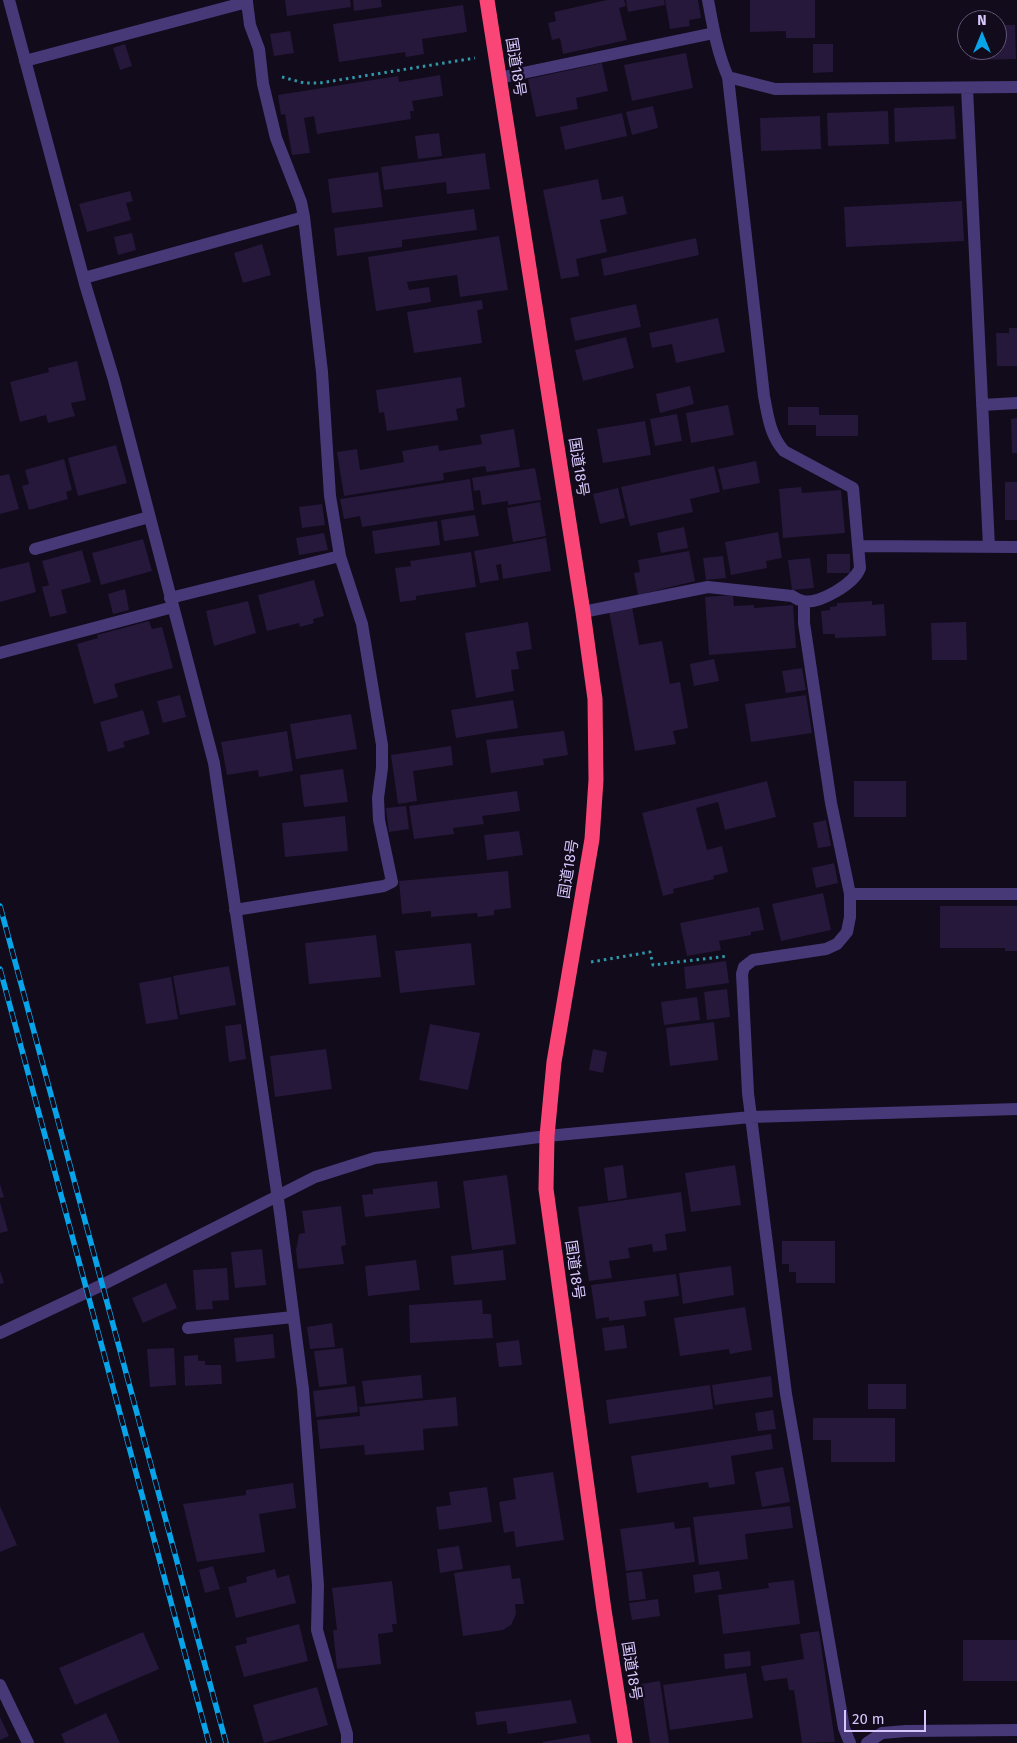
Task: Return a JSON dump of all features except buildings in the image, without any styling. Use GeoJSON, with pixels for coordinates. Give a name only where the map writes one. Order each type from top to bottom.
{"type":"FeatureCollection","features":[{"type":"Feature","properties":{"kind":"highway","name":"国道18号"},"geometry":{"type":"LineString","coordinates":[[487,0],[595,699],[596,780],[592,840],[554,1062],[547,1136],[546,1189],[625,1743]]}},
{"type":"Feature","properties":{"kind":"street"},"geometry":{"type":"LineString","coordinates":[[9,0],[84,278],[114,380],[214,763],[303,1389],[318,1585],[317,1630],[347,1734],[347,1743]]}},
{"type":"Feature","properties":{"kind":"street"},"geometry":{"type":"LineString","coordinates":[[583,612],[708,587],[792,596],[804,602],[818,599],[848,584],[857,576],[860,568],[853,488],[784,451],[770,429],[764,396],[728,77],[714,33],[708,0]]}},
{"type":"Feature","properties":{"kind":"street"},"geometry":{"type":"LineString","coordinates":[[25,61],[247,1],[250,25],[259,49],[276,138],[301,202],[322,372],[330,496],[340,556],[362,624],[382,745],[379,820],[392,882],[384,886],[235,910]]}},
{"type":"Feature","properties":{"kind":"street"},"geometry":{"type":"LineString","coordinates":[[499,78],[714,33]]}},
{"type":"Feature","properties":{"kind":"street"},"geometry":{"type":"LineString","coordinates":[[728,77],[775,89],[1017,87]]}},
{"type":"Feature","properties":{"kind":"street"},"geometry":{"type":"LineString","coordinates":[[967,88],[989,546]]}},
{"type":"Feature","properties":{"kind":"street"},"geometry":{"type":"LineString","coordinates":[[84,278],[304,217]]}},
{"type":"Feature","properties":{"kind":"street"},"geometry":{"type":"LineString","coordinates":[[982,405],[1017,404]]}},
{"type":"Feature","properties":{"kind":"street"},"geometry":{"type":"LineString","coordinates":[[35,549],[149,517]]}},
{"type":"Feature","properties":{"kind":"street"},"geometry":{"type":"LineString","coordinates":[[858,546],[1017,547]]}},
{"type":"Feature","properties":{"kind":"street"},"geometry":{"type":"LineString","coordinates":[[0,654],[171,603],[340,556]]}},
{"type":"Feature","properties":{"kind":"street"},"geometry":{"type":"LineString","coordinates":[[804,602],[804,623],[832,803],[850,894],[847,932],[837,944],[826,949],[753,960],[744,967],[742,974],[751,1117],[797,1466],[844,1728],[850,1743]]}},
{"type":"Feature","properties":{"kind":"street"},"geometry":{"type":"LineString","coordinates":[[850,894],[1017,894]]}},
{"type":"Feature","properties":{"kind":"street"},"geometry":{"type":"LineString","coordinates":[[0,1333],[102,1285],[315,1177],[375,1158],[547,1136],[751,1117],[1017,1109]]}},
{"type":"Feature","properties":{"kind":"street"},"geometry":{"type":"LineString","coordinates":[[188,1328],[293,1317]]}},
{"type":"Feature","properties":{"kind":"street"},"geometry":{"type":"LineString","coordinates":[[0,1685],[28,1743]]}},
{"type":"Feature","properties":{"kind":"street"},"geometry":{"type":"LineString","coordinates":[[867,1743],[882,1733],[1017,1730]]}},
{"type":"Feature","properties":{"kind":"path"},"geometry":{"type":"LineString","coordinates":[[261,67],[281,77],[304,83],[320,83],[495,54]]}},
{"type":"Feature","properties":{"kind":"path"},"geometry":{"type":"LineString","coordinates":[[572,965],[650,952],[653,965],[732,956],[753,960]]}},
{"type":"Feature","properties":{"kind":"railway"},"geometry":{"type":"LineString","coordinates":[[0,906],[226,1743]]}},
{"type":"Feature","properties":{"kind":"railway"},"geometry":{"type":"LineString","coordinates":[[0,969],[209,1743]]}}]}
